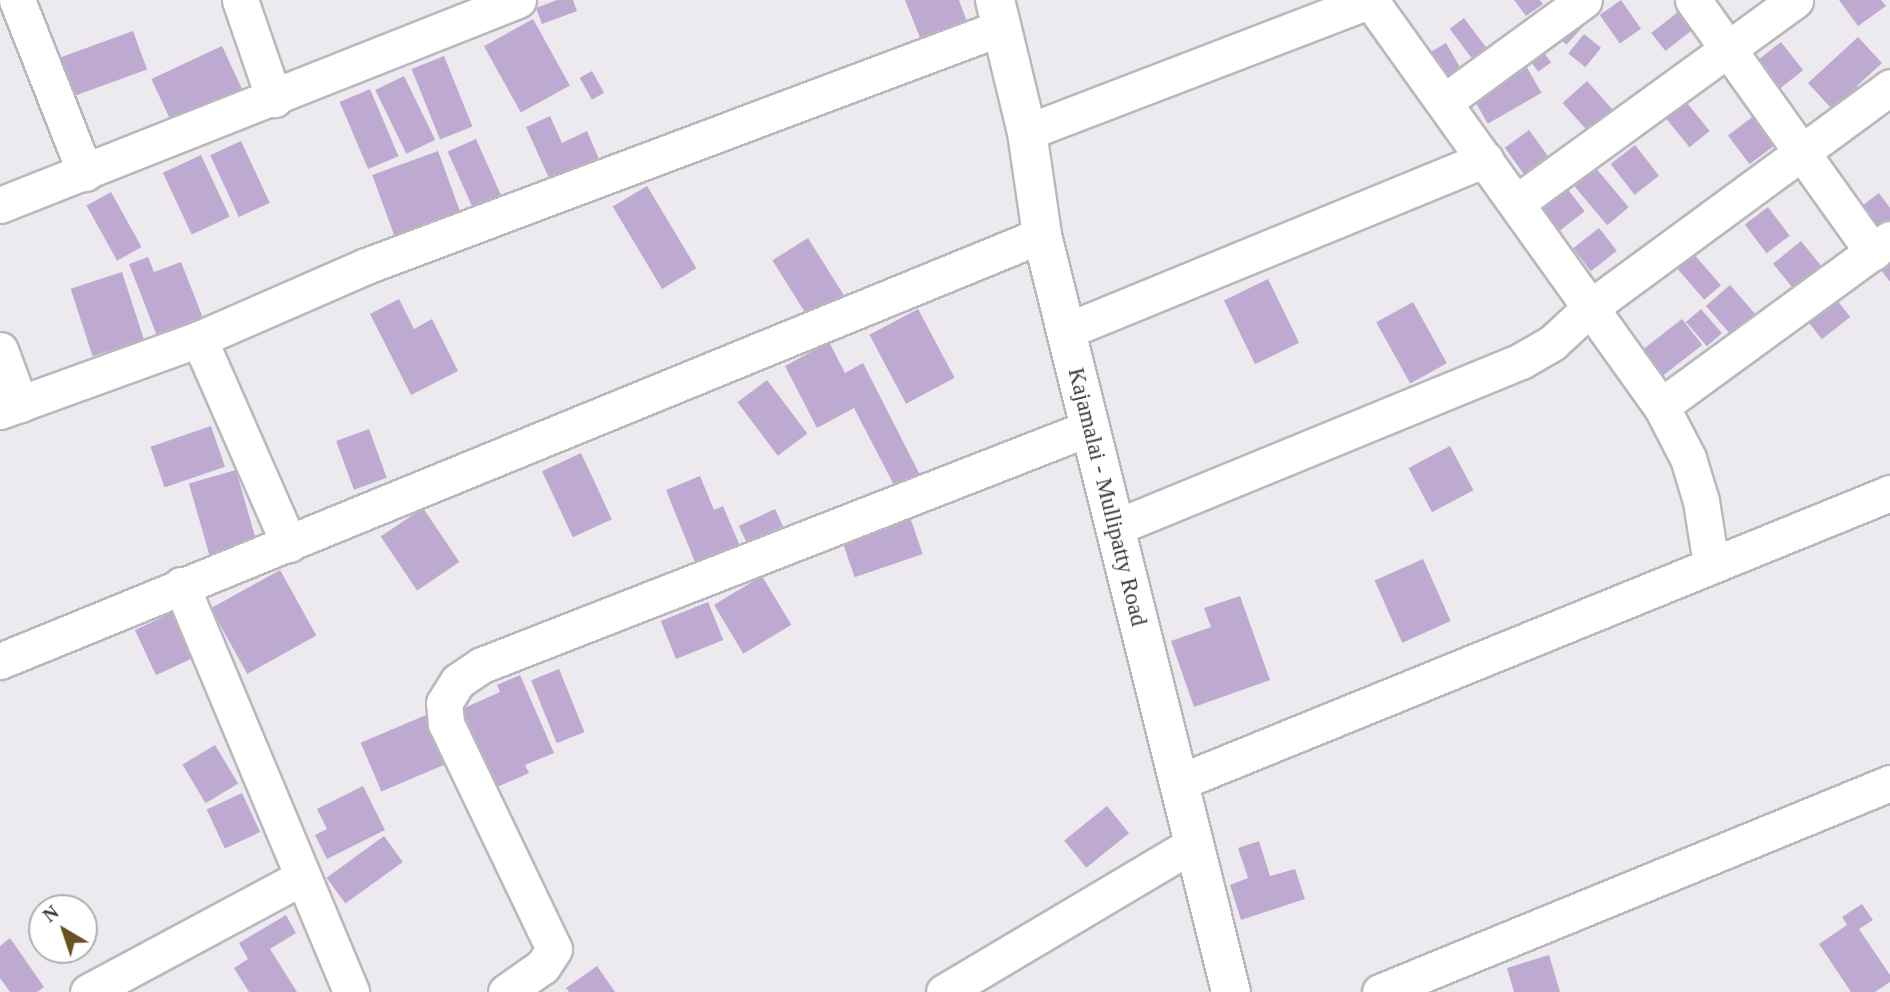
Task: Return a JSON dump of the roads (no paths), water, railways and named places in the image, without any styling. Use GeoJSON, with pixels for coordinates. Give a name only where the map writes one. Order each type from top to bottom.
{"type":"FeatureCollection","features":[{"type":"Feature","properties":{"kind":"main road","name":"Kajamalai - Mullipatty Road"},"geometry":{"type":"LineString","coordinates":[[998,14],[1027,132],[1042,235],[1192,845],[1231,992]]}},
{"type":"Feature","properties":{"kind":"street"},"geometry":{"type":"LineString","coordinates":[[17,0],[85,173]]}},
{"type":"Feature","properties":{"kind":"street"},"geometry":{"type":"LineString","coordinates":[[240,0],[274,99]]}},
{"type":"Feature","properties":{"kind":"street"},"geometry":{"type":"LineString","coordinates":[[0,205],[274,99],[456,12],[518,0]]}},
{"type":"Feature","properties":{"kind":"street"},"geometry":{"type":"LineString","coordinates":[[1027,132],[1370,0],[1661,406],[1688,458],[1701,501],[1711,564]]}},
{"type":"Feature","properties":{"kind":"street"},"geometry":{"type":"LineString","coordinates":[[1444,102],[1584,0]]}},
{"type":"Feature","properties":{"kind":"street"},"geometry":{"type":"LineString","coordinates":[[1661,406],[1881,246],[1800,152],[1693,0]]}},
{"type":"Feature","properties":{"kind":"street"},"geometry":{"type":"LineString","coordinates":[[1516,203],[1795,0]]}},
{"type":"Feature","properties":{"kind":"street"},"geometry":{"type":"LineString","coordinates":[[0,350],[10,408],[199,339],[366,266],[998,14]]}},
{"type":"Feature","properties":{"kind":"street"},"geometry":{"type":"LineString","coordinates":[[1114,528],[1521,361],[1574,327],[1591,307],[1890,87]]}},
{"type":"Feature","properties":{"kind":"street"},"geometry":{"type":"LineString","coordinates":[[1066,331],[1485,159]]}},
{"type":"Feature","properties":{"kind":"street"},"geometry":{"type":"LineString","coordinates":[[0,661],[1042,235]]}},
{"type":"Feature","properties":{"kind":"street"},"geometry":{"type":"LineString","coordinates":[[199,339],[289,544]]}},
{"type":"Feature","properties":{"kind":"street"},"geometry":{"type":"LineString","coordinates":[[506,992],[544,966],[554,948],[446,724],[444,703],[458,681],[482,666],[1090,429]]}},
{"type":"Feature","properties":{"kind":"street"},"geometry":{"type":"LineString","coordinates":[[1177,783],[1890,493]]}},
{"type":"Feature","properties":{"kind":"street"},"geometry":{"type":"LineString","coordinates":[[181,585],[351,992]]}},
{"type":"Feature","properties":{"kind":"street"},"geometry":{"type":"LineString","coordinates":[[1380,992],[1890,783]]}},
{"type":"Feature","properties":{"kind":"street"},"geometry":{"type":"LineString","coordinates":[[944,992],[999,978],[1192,845]]}},
{"type":"Feature","properties":{"kind":"street"},"geometry":{"type":"LineString","coordinates":[[88,992],[302,878]]}}]}
